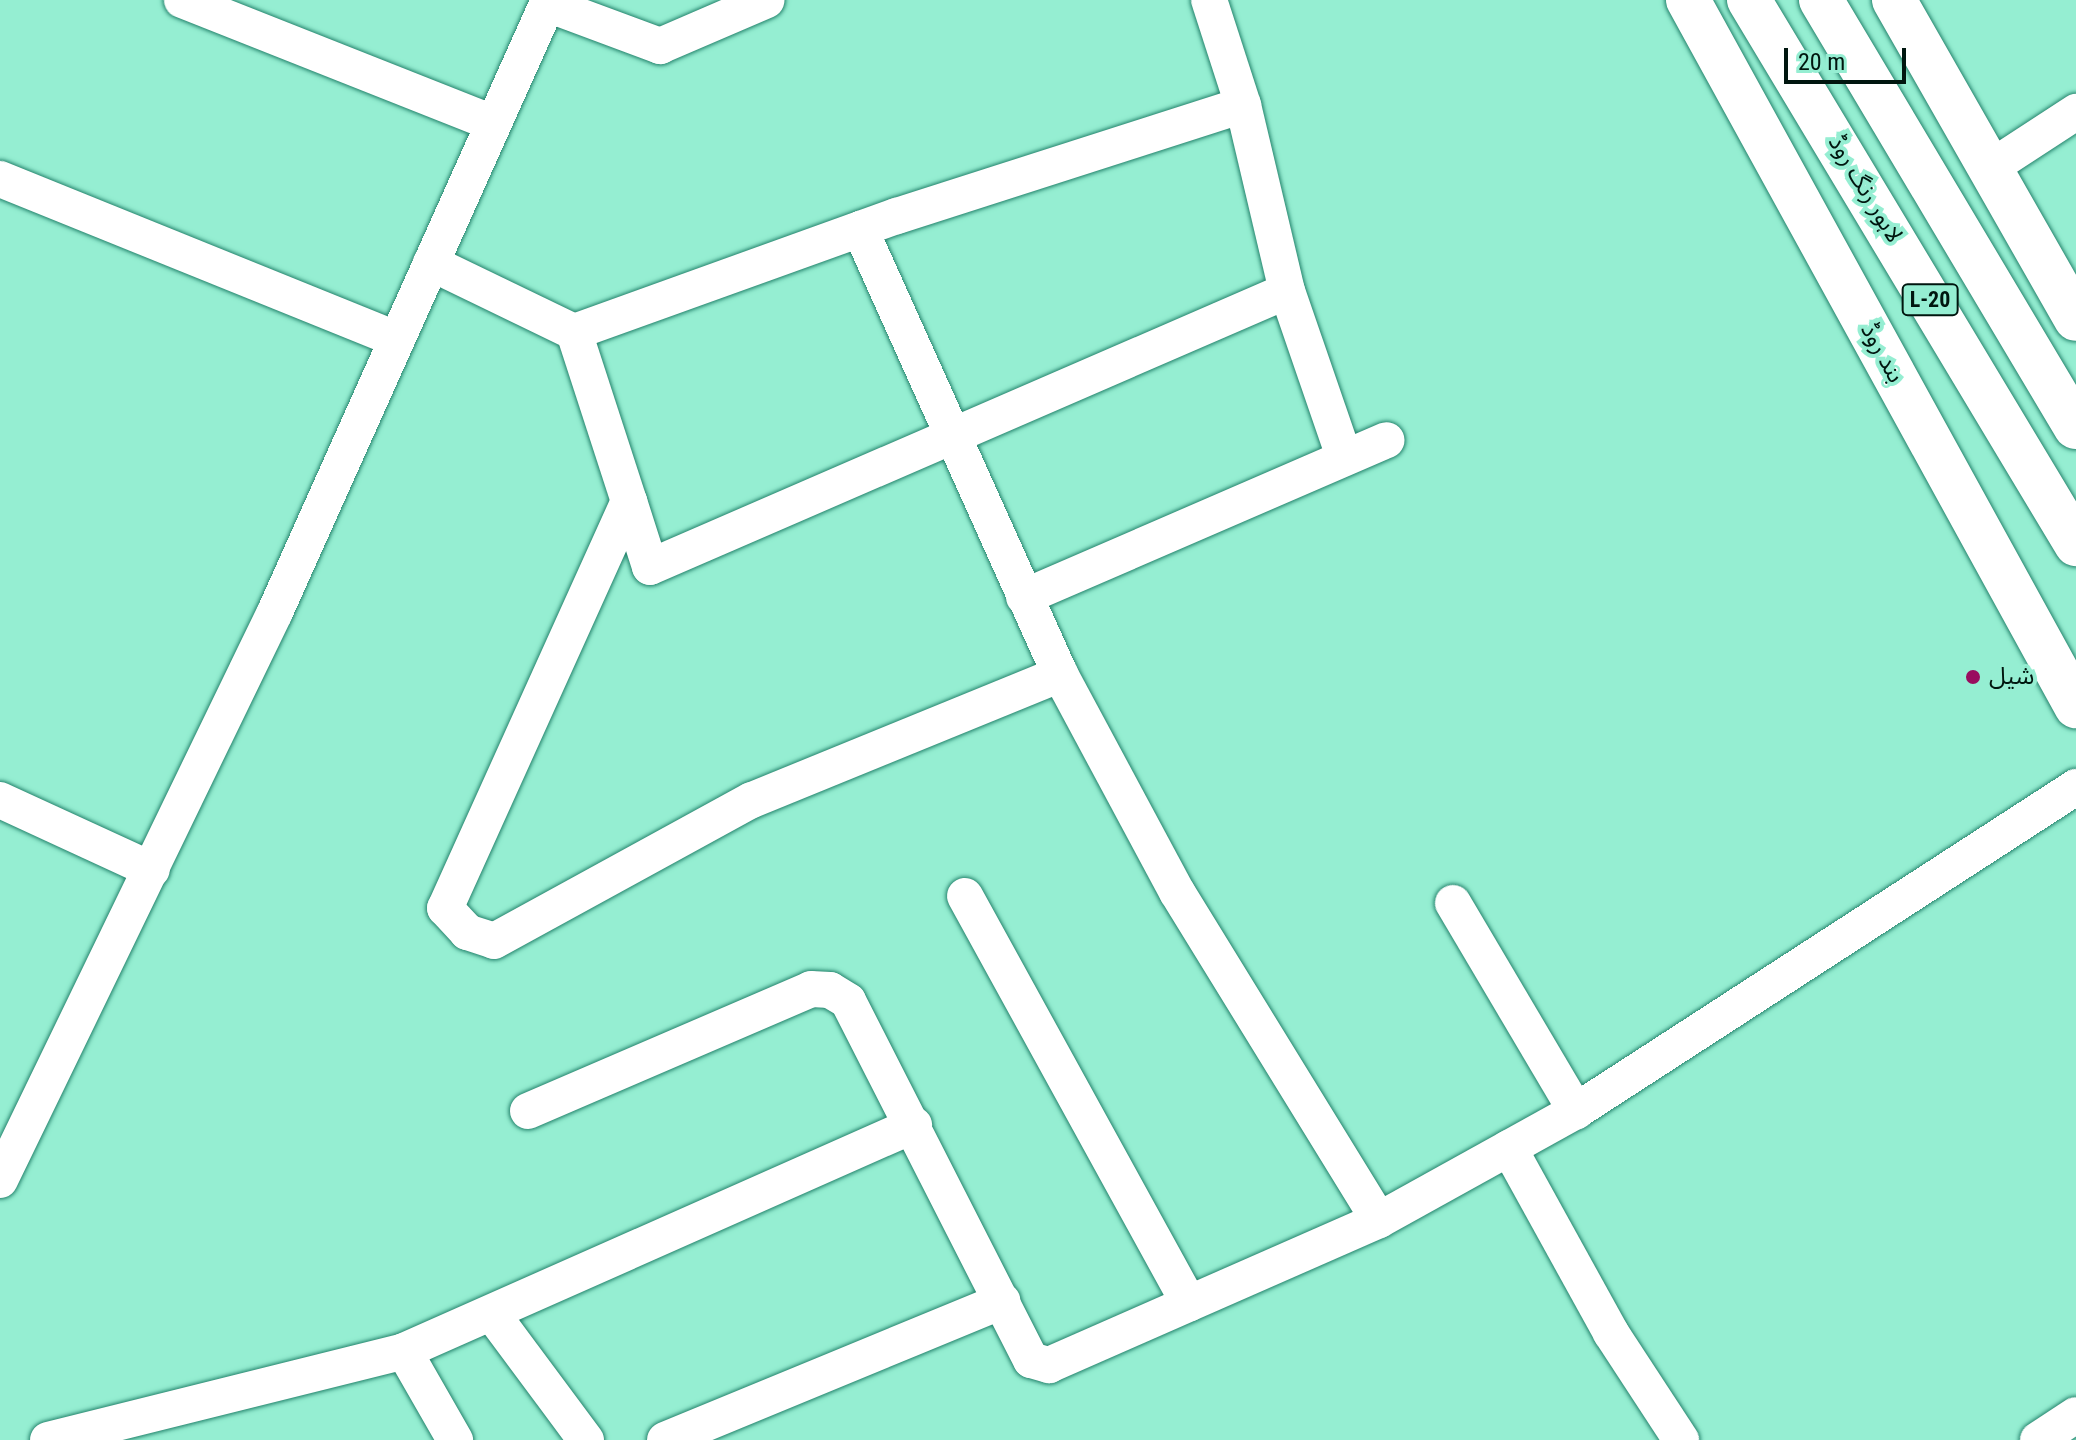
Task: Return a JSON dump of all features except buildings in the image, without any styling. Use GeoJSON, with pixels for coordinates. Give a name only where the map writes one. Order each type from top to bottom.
{"type":"FeatureCollection","features":[{"type":"Feature","properties":{"kind":"main road","name":"بند روڈ"},"geometry":{"type":"LineString","coordinates":[[1688,0],[2076,706]]}},
{"type":"Feature","properties":{"kind":"main road","name":"لاہور رنگ روڈ"},"geometry":{"type":"LineString","coordinates":[[1749,0],[1785,55],[2076,544]]}},
{"type":"Feature","properties":{"kind":"main road"},"geometry":{"type":"LineString","coordinates":[[1894,0],[2076,319]]}},
{"type":"Feature","properties":{"kind":"main road","name":"L-20"},"geometry":{"type":"LineString","coordinates":[[1827,8],[2076,427]]}},
{"type":"Feature","properties":{"kind":"street"},"geometry":{"type":"LineString","coordinates":[[182,0],[493,123]]}},
{"type":"Feature","properties":{"kind":"street"},"geometry":{"type":"LineString","coordinates":[[0,1180],[152,870],[397,339],[548,2],[660,46],[767,0]]}},
{"type":"Feature","properties":{"kind":"street"},"geometry":{"type":"LineString","coordinates":[[1209,0],[1243,105],[1287,291],[1344,457]]}},
{"type":"Feature","properties":{"kind":"street"},"geometry":{"type":"LineString","coordinates":[[431,263],[574,332],[860,229],[1243,105]]}},
{"type":"Feature","properties":{"kind":"street"},"geometry":{"type":"LineString","coordinates":[[1990,168],[2076,112]]}},
{"type":"Feature","properties":{"kind":"street"},"geometry":{"type":"LineString","coordinates":[[0,179],[397,339]]}},
{"type":"Feature","properties":{"kind":"street"},"geometry":{"type":"LineString","coordinates":[[860,229],[950,438],[1060,674],[1177,892],[1379,1220]]}},
{"type":"Feature","properties":{"kind":"street"},"geometry":{"type":"LineString","coordinates":[[574,332],[650,567],[1287,291]]}},
{"type":"Feature","properties":{"kind":"street"},"geometry":{"type":"LineString","coordinates":[[1024,597],[1387,440]]}},
{"type":"Feature","properties":{"kind":"street"},"geometry":{"type":"LineString","coordinates":[[629,501],[445,908],[467,932],[494,941],[752,800],[1060,674]]}},
{"type":"Feature","properties":{"kind":"street"},"geometry":{"type":"LineString","coordinates":[[528,1111],[811,989],[830,990],[848,1001],[914,1125],[1031,1360],[1049,1365],[1379,1220],[1576,1111],[2076,787]]}},
{"type":"Feature","properties":{"kind":"street"},"geometry":{"type":"LineString","coordinates":[[0,800],[152,870]]}},
{"type":"Feature","properties":{"kind":"street"},"geometry":{"type":"LineString","coordinates":[[965,896],[1189,1303]]}},
{"type":"Feature","properties":{"kind":"street"},"geometry":{"type":"LineString","coordinates":[[1453,903],[1576,1111]]}},
{"type":"Feature","properties":{"kind":"street"},"geometry":{"type":"LineString","coordinates":[[48,1440],[404,1351],[493,1315],[914,1125]]}},
{"type":"Feature","properties":{"kind":"street"},"geometry":{"type":"LineString","coordinates":[[1509,1148],[1611,1333],[1681,1440]]}},
{"type":"Feature","properties":{"kind":"street"},"geometry":{"type":"LineString","coordinates":[[665,1440],[1002,1301]]}},
{"type":"Feature","properties":{"kind":"street"},"geometry":{"type":"LineString","coordinates":[[493,1315],[586,1440]]}},
{"type":"Feature","properties":{"kind":"street"},"geometry":{"type":"LineString","coordinates":[[404,1351],[455,1440]]}},
{"type":"Feature","properties":{"kind":"street"},"geometry":{"type":"LineString","coordinates":[[2038,1440],[2076,1415]]}},
{"type":"Feature","properties":{"kind":"place","name":"شیل"},"geometry":{"type":"Point","coordinates":[1973,677]}}]}
